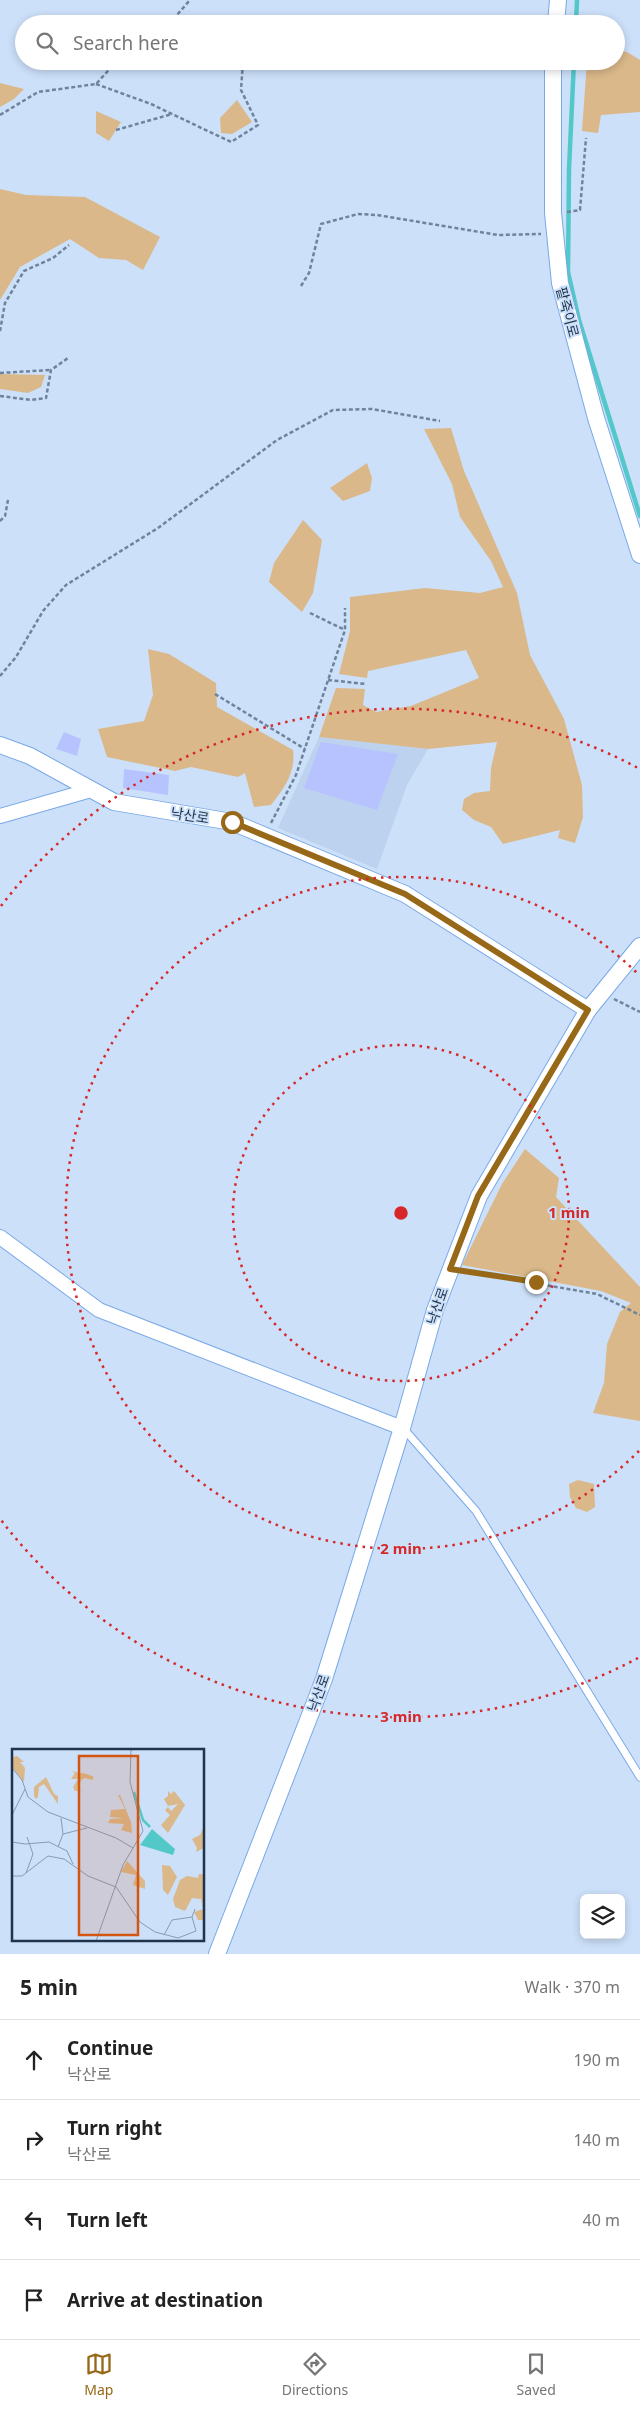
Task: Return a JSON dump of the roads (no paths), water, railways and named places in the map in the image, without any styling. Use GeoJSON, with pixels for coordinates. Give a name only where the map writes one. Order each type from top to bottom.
{"type":"FeatureCollection","features":[{"type":"Feature","properties":{"kind":"street"},"geometry":{"type":"LineString","coordinates":[[557,15],[558,0]]}},
{"type":"Feature","properties":{"kind":"street","name":"팥죽이로"},"geometry":{"type":"LineString","coordinates":[[553,70],[553,213],[560,283],[596,418],[640,555]]}},
{"type":"Feature","properties":{"kind":"street","name":"낙산로"},"geometry":{"type":"LineString","coordinates":[[0,746],[30,756],[114,802],[232,822],[405,894],[588,1010],[478,1196],[435,1310],[402,1428],[324,1679],[217,1954]]}},
{"type":"Feature","properties":{"kind":"street"},"geometry":{"type":"LineString","coordinates":[[0,816],[91,790]]}},
{"type":"Feature","properties":{"kind":"street"},"geometry":{"type":"LineString","coordinates":[[588,1010],[640,946]]}},
{"type":"Feature","properties":{"kind":"street"},"geometry":{"type":"LineString","coordinates":[[0,1238],[99,1310],[402,1428]]}},
{"type":"Feature","properties":{"kind":"lane"},"geometry":{"type":"LineString","coordinates":[[402,1428],[476,1511],[640,1777]]}},
{"type":"Feature","properties":{"kind":"waterway"},"geometry":{"type":"LineString","coordinates":[[576,15],[577,0]]}},
{"type":"Feature","properties":{"kind":"waterway"},"geometry":{"type":"LineString","coordinates":[[574,70],[569,169],[568,272],[579,320],[640,516]]}}]}
